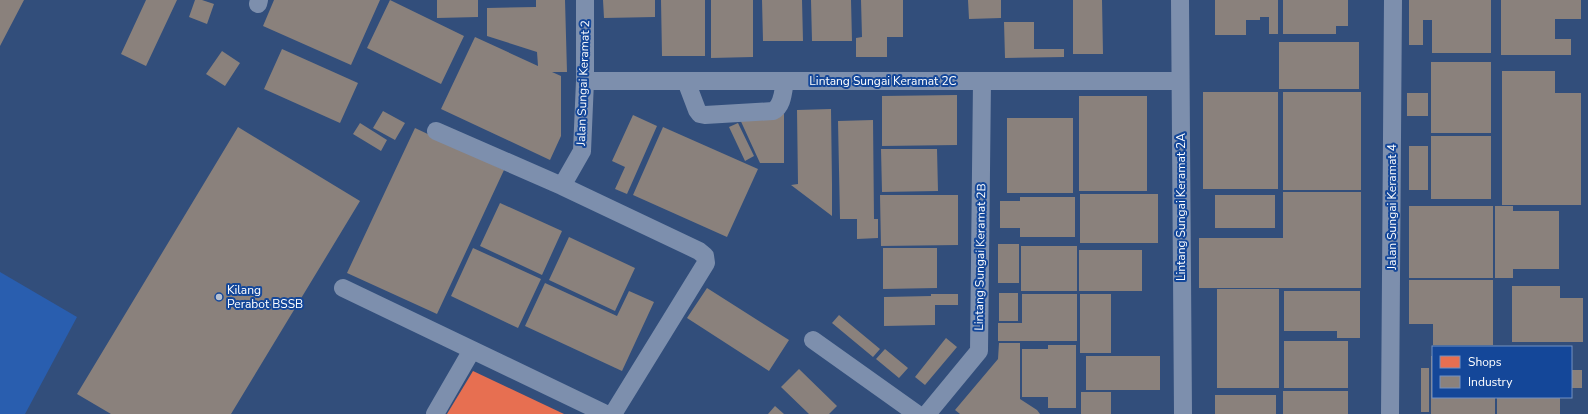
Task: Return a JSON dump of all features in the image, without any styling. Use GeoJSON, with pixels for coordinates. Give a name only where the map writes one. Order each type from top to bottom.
{"type":"FeatureCollection","features":[{"type":"Feature","properties":{"kind":"street","name":"Jalan Sungai Keramat 2"},"geometry":{"type":"LineString","coordinates":[[562,186],[582,151],[585,81],[585,0]]}},
{"type":"Feature","properties":{"kind":"street","name":"Lintang Sungai Keramat 2A"},"geometry":{"type":"LineString","coordinates":[[1180,0],[1183,414]]}},
{"type":"Feature","properties":{"kind":"street","name":"Jalan Sungai Keramat 4"},"geometry":{"type":"LineString","coordinates":[[1390,414],[1393,0]]}},
{"type":"Feature","properties":{"kind":"street","name":"Lintang Sungai Keramat 2C"},"geometry":{"type":"LineString","coordinates":[[585,81],[1180,81]]}},
{"type":"Feature","properties":{"kind":"street"},"geometry":{"type":"LineString","coordinates":[[686,81],[697,110],[700,114],[705,115],[773,111],[778,109],[785,81]]}},
{"type":"Feature","properties":{"kind":"street","name":"Lintang Sungai Keramat 2B"},"geometry":{"type":"LineString","coordinates":[[928,414],[979,351],[982,81]]}},
{"type":"Feature","properties":{"kind":"street"},"geometry":{"type":"LineString","coordinates":[[436,131],[562,186],[699,251],[705,256],[706,263],[613,414]]}},
{"type":"Feature","properties":{"kind":"street"},"geometry":{"type":"LineString","coordinates":[[343,288],[606,414]]}},
{"type":"Feature","properties":{"kind":"street"},"geometry":{"type":"LineString","coordinates":[[813,340],[917,414]]}},
{"type":"Feature","properties":{"kind":"street"},"geometry":{"type":"LineString","coordinates":[[435,414],[472,350]]}},
{"type":"Feature","properties":{"kind":"shaded area"},"geometry":{"type":"Polygon","coordinates":[[[0,272],[77,317],[25,414],[0,414],[0,272]]]}},
{"type":"Feature","properties":{"kind":"building: Shops"},"geometry":{"type":"Polygon","coordinates":[[[473,371],[564,414],[447,414],[473,371]]]}},
{"type":"Feature","properties":{"kind":"building: Industry"},"geometry":{"type":"Polygon","coordinates":[[[0,0],[24,0],[0,46],[0,0]]]}},
{"type":"Feature","properties":{"kind":"building: Industry"},"geometry":{"type":"Polygon","coordinates":[[[146,0],[177,0],[146,66],[121,54],[146,0]]]}},
{"type":"Feature","properties":{"kind":"building: Industry"},"geometry":{"type":"Polygon","coordinates":[[[195,0],[202,0],[214,4],[207,24],[189,17],[195,0]]]}},
{"type":"Feature","properties":{"kind":"building: Industry"},"geometry":{"type":"Polygon","coordinates":[[[274,0],[380,0],[351,65],[263,26],[274,0]]]}},
{"type":"Feature","properties":{"kind":"building: Industry"},"geometry":{"type":"Polygon","coordinates":[[[390,0],[464,36],[441,84],[367,48],[390,0]]]}},
{"type":"Feature","properties":{"kind":"building: Industry"},"geometry":{"type":"Polygon","coordinates":[[[437,0],[478,0],[478,17],[437,18],[437,0]]]}},
{"type":"Feature","properties":{"kind":"building: Industry"},"geometry":{"type":"Polygon","coordinates":[[[536,0],[565,0],[567,72],[552,72],[561,76],[561,136],[550,160],[441,109],[475,37],[538,66],[537,52],[487,36],[487,8],[536,7],[536,0]]]}},
{"type":"Feature","properties":{"kind":"building: Industry"},"geometry":{"type":"Polygon","coordinates":[[[603,0],[655,0],[655,17],[604,18],[603,0]]]}},
{"type":"Feature","properties":{"kind":"building: Industry"},"geometry":{"type":"Polygon","coordinates":[[[661,0],[705,0],[705,56],[662,56],[661,0]]]}},
{"type":"Feature","properties":{"kind":"building: Industry"},"geometry":{"type":"Polygon","coordinates":[[[711,0],[753,0],[753,57],[711,58],[711,0]]]}},
{"type":"Feature","properties":{"kind":"building: Industry"},"geometry":{"type":"Polygon","coordinates":[[[762,0],[802,0],[803,41],[763,41],[762,0]]]}},
{"type":"Feature","properties":{"kind":"building: Industry"},"geometry":{"type":"Polygon","coordinates":[[[811,0],[851,0],[852,41],[812,41],[811,0]]]}},
{"type":"Feature","properties":{"kind":"building: Industry"},"geometry":{"type":"Polygon","coordinates":[[[861,0],[903,0],[903,37],[887,37],[887,57],[856,57],[856,38],[862,37],[861,0]]]}},
{"type":"Feature","properties":{"kind":"building: Industry"},"geometry":{"type":"Polygon","coordinates":[[[968,0],[1001,0],[1001,18],[969,19],[968,0]]]}},
{"type":"Feature","properties":{"kind":"building: Industry"},"geometry":{"type":"Polygon","coordinates":[[[1073,0],[1102,0],[1103,54],[1073,54],[1073,0]]]}},
{"type":"Feature","properties":{"kind":"building: Industry"},"geometry":{"type":"Polygon","coordinates":[[[1215,0],[1278,0],[1278,34],[1269,34],[1269,17],[1260,17],[1260,20],[1246,20],[1246,35],[1215,35],[1215,0]]]}},
{"type":"Feature","properties":{"kind":"building: Industry"},"geometry":{"type":"Polygon","coordinates":[[[1283,0],[1348,0],[1348,26],[1336,26],[1336,34],[1283,34],[1283,0]]]}},
{"type":"Feature","properties":{"kind":"building: Industry"},"geometry":{"type":"Polygon","coordinates":[[[1409,0],[1491,0],[1491,53],[1432,53],[1432,20],[1423,20],[1423,45],[1409,45],[1409,0]]]}},
{"type":"Feature","properties":{"kind":"building: Industry"},"geometry":{"type":"Polygon","coordinates":[[[1501,0],[1581,0],[1581,19],[1555,19],[1555,39],[1571,39],[1571,55],[1501,55],[1501,0]]]}},
{"type":"Feature","properties":{"kind":"building: Industry"},"geometry":{"type":"Polygon","coordinates":[[[1004,22],[1034,22],[1034,49],[1064,49],[1064,57],[1005,58],[1004,22]]]}},
{"type":"Feature","properties":{"kind":"building: Industry"},"geometry":{"type":"Polygon","coordinates":[[[1279,42],[1359,42],[1359,89],[1279,89],[1279,42]]]}},
{"type":"Feature","properties":{"kind":"building: Industry"},"geometry":{"type":"Polygon","coordinates":[[[282,49],[358,83],[340,123],[264,89],[282,49]]]}},
{"type":"Feature","properties":{"kind":"building: Industry"},"geometry":{"type":"Polygon","coordinates":[[[222,51],[240,63],[225,86],[206,74],[222,51]]]}},
{"type":"Feature","properties":{"kind":"building: Industry"},"geometry":{"type":"Polygon","coordinates":[[[1431,62],[1491,62],[1491,133],[1431,133],[1431,62]]]}},
{"type":"Feature","properties":{"kind":"building: Industry"},"geometry":{"type":"Polygon","coordinates":[[[1502,71],[1555,71],[1555,93],[1581,93],[1581,205],[1502,205],[1502,71]]]}},
{"type":"Feature","properties":{"kind":"building: Industry"},"geometry":{"type":"Polygon","coordinates":[[[1203,92],[1278,92],[1278,189],[1203,189],[1203,92]]]}},
{"type":"Feature","properties":{"kind":"building: Industry"},"geometry":{"type":"Polygon","coordinates":[[[1283,92],[1361,92],[1361,190],[1283,190],[1283,92]]]}},
{"type":"Feature","properties":{"kind":"building: Industry"},"geometry":{"type":"Polygon","coordinates":[[[1407,93],[1428,93],[1428,116],[1407,116],[1407,93]]]}},
{"type":"Feature","properties":{"kind":"building: Industry"},"geometry":{"type":"Polygon","coordinates":[[[957,95],[957,145],[882,146],[882,96],[957,95]]]}},
{"type":"Feature","properties":{"kind":"building: Industry"},"geometry":{"type":"Polygon","coordinates":[[[1079,96],[1147,96],[1147,191],[1079,191],[1079,96]]]}},
{"type":"Feature","properties":{"kind":"building: Industry"},"geometry":{"type":"Polygon","coordinates":[[[831,109],[832,216],[791,185],[798,184],[797,110],[831,109]]]}},
{"type":"Feature","properties":{"kind":"building: Industry"},"geometry":{"type":"Polygon","coordinates":[[[383,111],[405,123],[395,140],[373,128],[383,111]]]}},
{"type":"Feature","properties":{"kind":"building: Industry"},"geometry":{"type":"Polygon","coordinates":[[[784,114],[784,163],[760,163],[738,115],[784,114]]]}},
{"type":"Feature","properties":{"kind":"building: Industry"},"geometry":{"type":"Polygon","coordinates":[[[633,115],[657,126],[627,194],[615,189],[625,167],[612,161],[633,115]]]}},
{"type":"Feature","properties":{"kind":"building: Industry"},"geometry":{"type":"Polygon","coordinates":[[[1007,118],[1073,118],[1073,193],[1007,193],[1007,118]]]}},
{"type":"Feature","properties":{"kind":"building: Industry"},"geometry":{"type":"Polygon","coordinates":[[[873,120],[874,219],[878,219],[878,238],[857,239],[857,219],[840,219],[838,121],[873,120]]]}},
{"type":"Feature","properties":{"kind":"building: Industry"},"geometry":{"type":"Polygon","coordinates":[[[360,123],[387,140],[381,151],[353,134],[360,123]]]}},
{"type":"Feature","properties":{"kind":"building: Industry"},"geometry":{"type":"Polygon","coordinates":[[[738,123],[754,156],[745,161],[729,127],[738,123]]]}},
{"type":"Feature","properties":{"kind":"building: Industry","name":"Kilang Perabot BSSB"},"geometry":{"type":"Polygon","coordinates":[[[238,127],[360,201],[231,414],[111,414],[77,394],[238,127]]]}},
{"type":"Feature","properties":{"kind":"building: Industry"},"geometry":{"type":"Polygon","coordinates":[[[663,127],[758,169],[727,237],[633,195],[663,127]]]}},
{"type":"Feature","properties":{"kind":"building: Industry"},"geometry":{"type":"Polygon","coordinates":[[[415,128],[504,170],[437,314],[347,273],[415,128]]]}},
{"type":"Feature","properties":{"kind":"building: Industry"},"geometry":{"type":"Polygon","coordinates":[[[1431,136],[1491,136],[1491,199],[1431,199],[1431,136]]]}},
{"type":"Feature","properties":{"kind":"building: Industry"},"geometry":{"type":"Polygon","coordinates":[[[1409,146],[1428,146],[1428,190],[1409,190],[1409,146]]]}},
{"type":"Feature","properties":{"kind":"building: Industry"},"geometry":{"type":"Polygon","coordinates":[[[881,149],[937,149],[938,191],[882,192],[881,149]]]}},
{"type":"Feature","properties":{"kind":"building: Industry"},"geometry":{"type":"Polygon","coordinates":[[[1283,192],[1361,192],[1361,288],[1199,288],[1199,238],[1283,238],[1283,192]]]}},
{"type":"Feature","properties":{"kind":"building: Industry"},"geometry":{"type":"Polygon","coordinates":[[[1080,194],[1158,194],[1158,243],[1080,243],[1080,194]]]}},
{"type":"Feature","properties":{"kind":"building: Industry"},"geometry":{"type":"Polygon","coordinates":[[[880,195],[958,195],[958,245],[881,246],[880,195]]]}},
{"type":"Feature","properties":{"kind":"building: Industry"},"geometry":{"type":"Polygon","coordinates":[[[1215,195],[1275,195],[1275,228],[1215,228],[1215,195]]]}},
{"type":"Feature","properties":{"kind":"building: Industry"},"geometry":{"type":"Polygon","coordinates":[[[1020,197],[1075,197],[1075,237],[1020,237],[1020,228],[1000,228],[1000,201],[1020,201],[1020,197]]]}},
{"type":"Feature","properties":{"kind":"building: Industry"},"geometry":{"type":"Polygon","coordinates":[[[500,203],[562,231],[542,275],[480,246],[500,203]]]}},
{"type":"Feature","properties":{"kind":"building: Industry"},"geometry":{"type":"Polygon","coordinates":[[[1409,206],[1493,206],[1493,278],[1409,278],[1409,206]]]}},
{"type":"Feature","properties":{"kind":"building: Industry"},"geometry":{"type":"Polygon","coordinates":[[[1495,206],[1513,206],[1513,211],[1559,211],[1559,269],[1513,269],[1513,278],[1495,278],[1495,206]]]}},
{"type":"Feature","properties":{"kind":"building: Industry"},"geometry":{"type":"Polygon","coordinates":[[[569,237],[635,268],[615,311],[549,280],[569,237]]]}},
{"type":"Feature","properties":{"kind":"building: Industry"},"geometry":{"type":"Polygon","coordinates":[[[998,244],[1019,244],[1019,283],[998,283],[998,244]]]}},
{"type":"Feature","properties":{"kind":"building: Industry"},"geometry":{"type":"Polygon","coordinates":[[[1021,246],[1077,246],[1077,291],[1021,291],[1021,246]]]}},
{"type":"Feature","properties":{"kind":"building: Industry"},"geometry":{"type":"Polygon","coordinates":[[[473,248],[541,279],[518,328],[451,296],[473,248]]]}},
{"type":"Feature","properties":{"kind":"building: Industry"},"geometry":{"type":"Polygon","coordinates":[[[883,248],[937,248],[937,288],[883,289],[883,248]]]}},
{"type":"Feature","properties":{"kind":"building: Industry"},"geometry":{"type":"Polygon","coordinates":[[[1079,250],[1142,250],[1142,291],[1079,291],[1079,250]]]}},
{"type":"Feature","properties":{"kind":"building: Industry"},"geometry":{"type":"Polygon","coordinates":[[[1409,280],[1493,280],[1493,345],[1433,345],[1433,324],[1409,324],[1409,280]]]}},
{"type":"Feature","properties":{"kind":"building: Industry"},"geometry":{"type":"Polygon","coordinates":[[[545,283],[617,316],[629,291],[654,302],[622,371],[525,326],[545,283]]]}},
{"type":"Feature","properties":{"kind":"building: Industry"},"geometry":{"type":"Polygon","coordinates":[[[1512,286],[1560,286],[1560,298],[1583,298],[1583,342],[1512,342],[1512,286]]]}},
{"type":"Feature","properties":{"kind":"building: Industry"},"geometry":{"type":"Polygon","coordinates":[[[707,288],[789,340],[769,371],[687,318],[707,288]]]}},
{"type":"Feature","properties":{"kind":"building: Industry"},"geometry":{"type":"Polygon","coordinates":[[[1217,289],[1279,289],[1279,388],[1217,388],[1217,289]]]}},
{"type":"Feature","properties":{"kind":"building: Industry"},"geometry":{"type":"Polygon","coordinates":[[[1284,291],[1360,291],[1360,338],[1337,338],[1337,331],[1284,331],[1284,291]]]}},
{"type":"Feature","properties":{"kind":"building: Industry"},"geometry":{"type":"Polygon","coordinates":[[[999,293],[1018,293],[1018,321],[999,321],[999,293]]]}},
{"type":"Feature","properties":{"kind":"building: Industry"},"geometry":{"type":"Polygon","coordinates":[[[931,294],[958,294],[958,305],[935,305],[935,325],[884,326],[884,297],[931,296],[931,294]]]}},
{"type":"Feature","properties":{"kind":"building: Industry"},"geometry":{"type":"Polygon","coordinates":[[[1022,294],[1077,294],[1077,341],[998,341],[998,323],[1022,323],[1022,294]]]}},
{"type":"Feature","properties":{"kind":"building: Industry"},"geometry":{"type":"Polygon","coordinates":[[[1080,294],[1111,294],[1111,353],[1080,353],[1080,294]]]}},
{"type":"Feature","properties":{"kind":"building: Industry"},"geometry":{"type":"Polygon","coordinates":[[[839,315],[880,349],[873,357],[832,323],[839,315]]]}},
{"type":"Feature","properties":{"kind":"building: Industry"},"geometry":{"type":"Polygon","coordinates":[[[946,338],[957,347],[925,385],[915,377],[946,338]]]}},
{"type":"Feature","properties":{"kind":"building: Industry"},"geometry":{"type":"Polygon","coordinates":[[[1284,341],[1348,341],[1348,388],[1284,388],[1284,341]]]}},
{"type":"Feature","properties":{"kind":"building: Industry"},"geometry":{"type":"Polygon","coordinates":[[[999,343],[1020,343],[1020,399],[1037,410],[1040,414],[960,414],[955,410],[998,359],[999,343]]]}},
{"type":"Feature","properties":{"kind":"building: Industry"},"geometry":{"type":"Polygon","coordinates":[[[1048,345],[1076,345],[1076,408],[1048,408],[1048,397],[1022,397],[1022,349],[1048,349],[1048,345]]]}},
{"type":"Feature","properties":{"kind":"building: Industry"},"geometry":{"type":"Polygon","coordinates":[[[885,349],[908,368],[899,378],[876,359],[885,349]]]}},
{"type":"Feature","properties":{"kind":"building: Industry"},"geometry":{"type":"Polygon","coordinates":[[[1086,356],[1160,356],[1160,390],[1086,390],[1086,356]]]}},
{"type":"Feature","properties":{"kind":"building: Industry"},"geometry":{"type":"Polygon","coordinates":[[[1431,356],[1432,398],[1495,398],[1495,414],[1431,414],[1431,356]]]}},
{"type":"Feature","properties":{"kind":"building: Industry"},"geometry":{"type":"Polygon","coordinates":[[[1421,368],[1429,368],[1429,412],[1421,412],[1421,368]]]}},
{"type":"Feature","properties":{"kind":"building: Industry"},"geometry":{"type":"Polygon","coordinates":[[[799,369],[837,406],[829,414],[809,414],[781,387],[799,369]]]}},
{"type":"Feature","properties":{"kind":"building: Industry"},"geometry":{"type":"Polygon","coordinates":[[[1572,370],[1582,370],[1582,388],[1572,388],[1572,370]]]}},
{"type":"Feature","properties":{"kind":"building: Industry"},"geometry":{"type":"Polygon","coordinates":[[[1283,391],[1348,391],[1348,414],[1283,414],[1283,391]]]}},
{"type":"Feature","properties":{"kind":"building: Industry"},"geometry":{"type":"Polygon","coordinates":[[[1081,392],[1111,392],[1111,414],[1081,414],[1081,392]]]}},
{"type":"Feature","properties":{"kind":"building: Industry"},"geometry":{"type":"Polygon","coordinates":[[[1215,395],[1276,395],[1276,414],[1215,414],[1215,395]]]}},
{"type":"Feature","properties":{"kind":"building: Industry"},"geometry":{"type":"Polygon","coordinates":[[[1497,398],[1560,398],[1560,414],[1497,414],[1497,398]]]}},
{"type":"Feature","properties":{"kind":"building: Industry"},"geometry":{"type":"Polygon","coordinates":[[[775,406],[784,414],[768,414],[775,406]]]}},
{"type":"Feature","properties":{"kind":"place","name":"Kilang Perabot BSSB"},"geometry":{"type":"Point","coordinates":[219,297]}}]}
